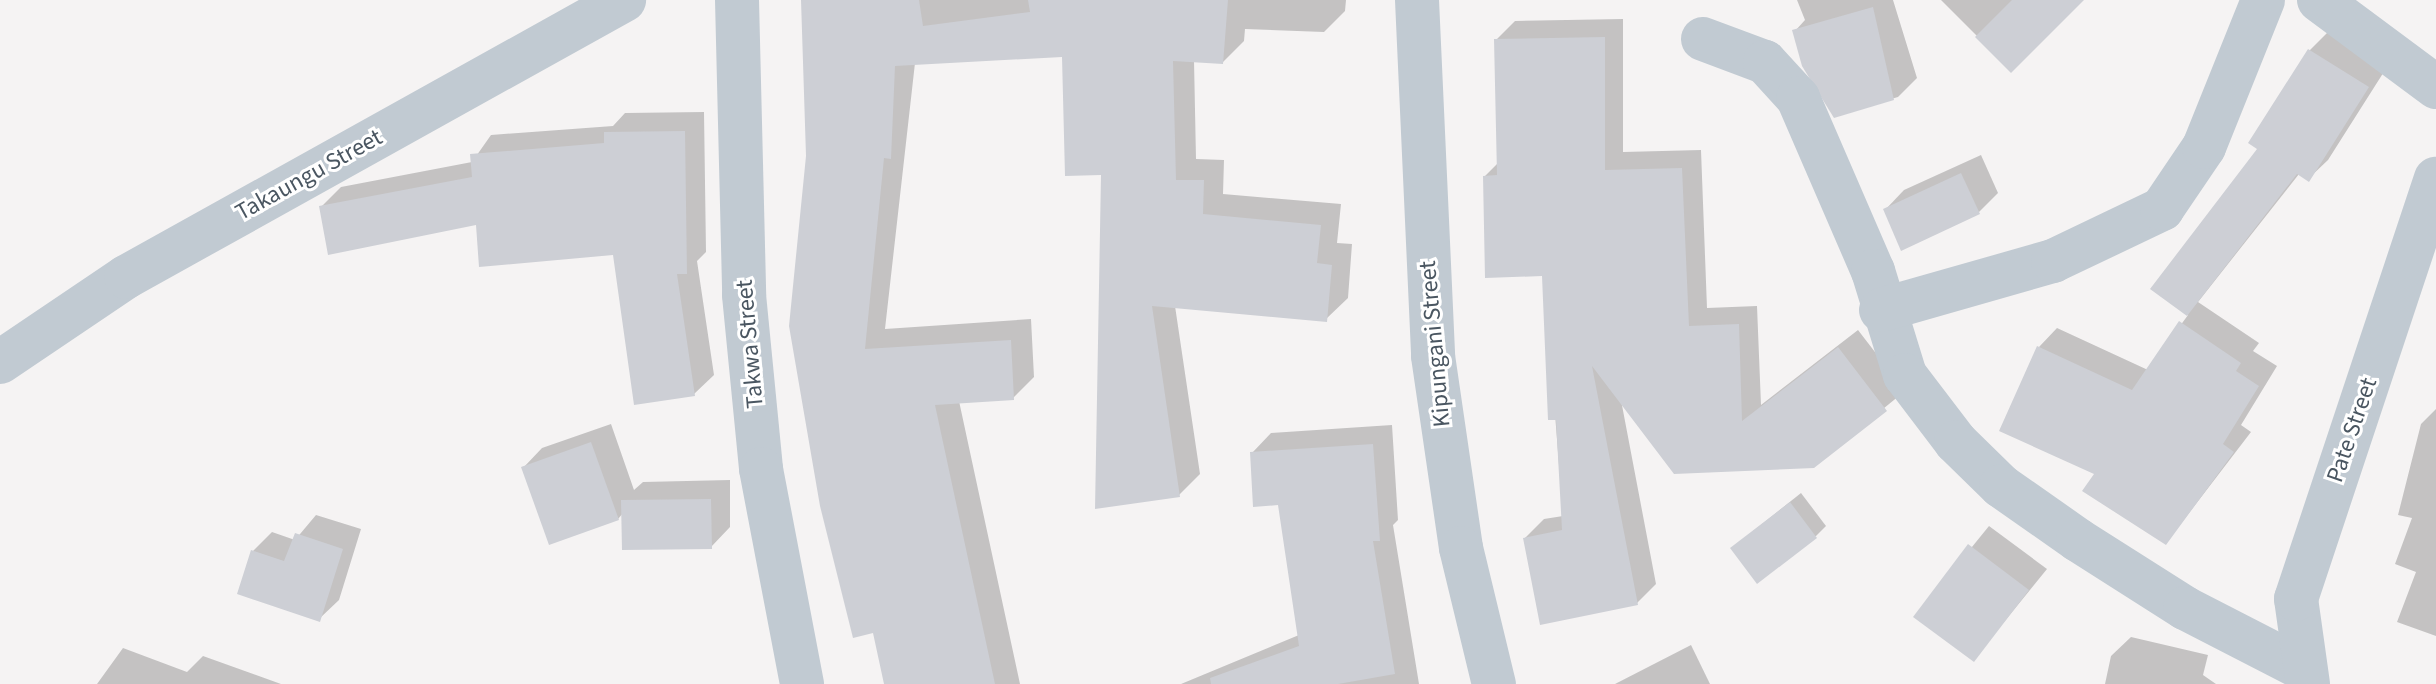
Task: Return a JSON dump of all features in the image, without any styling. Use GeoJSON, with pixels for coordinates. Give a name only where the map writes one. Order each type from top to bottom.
{"type":"FeatureCollection","features":[{"type":"Feature","properties":{"kind":"street","name":"Takaungu Street"},"geometry":{"type":"LineString","coordinates":[[0,362],[126,277],[624,0]]}},
{"type":"Feature","properties":{"kind":"street","name":"Takwa Street"},"geometry":{"type":"LineString","coordinates":[[737,0],[744,295],[761,469],[802,684]]}},
{"type":"Feature","properties":{"kind":"street","name":"Kipungani Street"},"geometry":{"type":"LineString","coordinates":[[1417,0],[1433,356],[1461,548],[1494,684]]}},
{"type":"Feature","properties":{"kind":"street"},"geometry":{"type":"LineString","coordinates":[[1881,310],[2075,253],[2162,209],[2204,147],[2263,0]]}},
{"type":"Feature","properties":{"kind":"street"},"geometry":{"type":"LineString","coordinates":[[2319,0],[2436,87]]}},
{"type":"Feature","properties":{"kind":"street"},"geometry":{"type":"LineString","coordinates":[[1703,39],[1765,62],[1798,98],[1873,271],[1881,310],[1921,404],[2001,486],[2185,608],[2304,675]]}},
{"type":"Feature","properties":{"kind":"street","name":"Pate Street"},"geometry":{"type":"LineString","coordinates":[[2304,675],[2296,599],[2436,179]]}},
{"type":"Feature","properties":{"kind":"building"},"geometry":{"type":"Polygon","coordinates":[[[801,0],[919,0],[923,26],[1030,12],[1028,0],[1228,0],[1223,64],[1173,61],[1176,180],[1204,180],[1203,214],[1321,225],[1317,263],[1332,265],[1327,322],[1152,306],[1180,497],[1095,509],[1101,175],[1065,176],[1062,57],[895,66],[891,159],[884,158],[865,349],[1011,340],[1014,400],[935,405],[995,684],[884,684],[873,633],[853,638],[820,506],[789,326],[806,156],[801,0]]]}},
{"type":"Feature","properties":{"kind":"building"},"geometry":{"type":"Polygon","coordinates":[[[2012,0],[2084,0],[2011,73],[1975,37],[2012,0]]]}},
{"type":"Feature","properties":{"kind":"building"},"geometry":{"type":"Polygon","coordinates":[[[1873,7],[1894,100],[1834,118],[1802,66],[1792,30],[1873,7]]]}},
{"type":"Feature","properties":{"kind":"building"},"geometry":{"type":"Polygon","coordinates":[[[1605,37],[1605,170],[1682,168],[1689,326],[1739,324],[1742,421],[1838,347],[1887,411],[1814,468],[1674,474],[1592,366],[1638,605],[1540,625],[1523,538],[1562,530],[1556,420],[1548,420],[1542,276],[1485,278],[1483,176],[1497,175],[1494,39],[1605,37]]]}},
{"type":"Feature","properties":{"kind":"building"},"geometry":{"type":"Polygon","coordinates":[[[2308,49],[2369,87],[2309,182],[2297,174],[2187,316],[2150,289],[2257,149],[2248,143],[2308,49]]]}},
{"type":"Feature","properties":{"kind":"building"},"geometry":{"type":"Polygon","coordinates":[[[685,131],[687,274],[677,274],[695,396],[634,405],[613,255],[479,267],[476,225],[328,255],[319,206],[472,177],[470,154],[604,143],[604,132],[685,131]]]}},
{"type":"Feature","properties":{"kind":"building"},"geometry":{"type":"Polygon","coordinates":[[[1961,173],[1980,214],[1901,251],[1883,209],[1961,173]]]}},
{"type":"Feature","properties":{"kind":"building"},"geometry":{"type":"Polygon","coordinates":[[[2179,321],[2241,363],[2236,371],[2259,386],[2223,444],[2234,452],[2166,545],[2082,491],[2094,474],[1999,431],[2037,346],[2132,390],[2179,321]]]}},
{"type":"Feature","properties":{"kind":"building"},"geometry":{"type":"Polygon","coordinates":[[[591,442],[619,520],[549,545],[521,467],[591,442]]]}},
{"type":"Feature","properties":{"kind":"building"},"geometry":{"type":"Polygon","coordinates":[[[1373,444],[1380,541],[1373,541],[1395,674],[1338,684],[1211,684],[1210,678],[1299,646],[1278,505],[1253,507],[1250,452],[1373,444]]]}},
{"type":"Feature","properties":{"kind":"building"},"geometry":{"type":"Polygon","coordinates":[[[711,499],[712,549],[622,550],[621,500],[711,499]]]}},
{"type":"Feature","properties":{"kind":"building"},"geometry":{"type":"Polygon","coordinates":[[[1790,502],[1817,538],[1757,584],[1730,548],[1790,502]]]}},
{"type":"Feature","properties":{"kind":"building"},"geometry":{"type":"Polygon","coordinates":[[[295,533],[343,549],[320,622],[237,594],[251,550],[284,561],[295,533]]]}},
{"type":"Feature","properties":{"kind":"building"},"geometry":{"type":"Polygon","coordinates":[[[1968,544],[2029,590],[1974,662],[1913,617],[1968,544]]]}}]}
